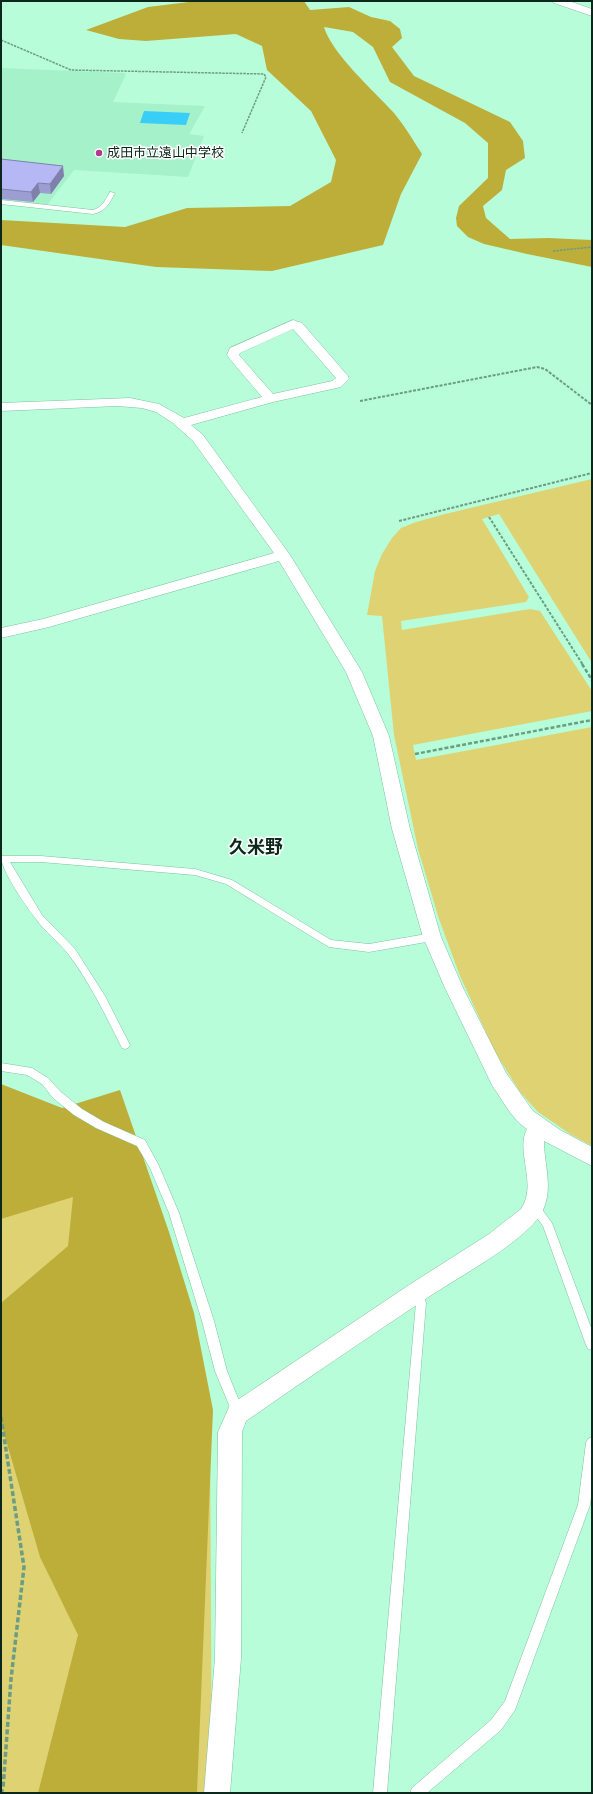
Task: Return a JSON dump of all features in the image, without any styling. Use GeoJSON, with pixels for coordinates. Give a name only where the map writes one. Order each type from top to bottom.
{"type":"FeatureCollection","features":[{"type":"Feature","properties":{"kind":"street"},"geometry":{"type":"LineString","coordinates":[[558,1],[592,12]]}},
{"type":"Feature","properties":{"kind":"street"},"geometry":{"type":"LineString","coordinates":[[182,423],[270,399],[336,384],[343,379],[298,326],[293,324],[234,351],[233,355],[270,399]]}},
{"type":"Feature","properties":{"kind":"street"},"geometry":{"type":"LineString","coordinates":[[1,407],[87,402],[140,404],[153,407],[182,423],[198,438],[283,555],[354,672],[378,729],[401,829],[432,937],[454,988],[500,1079],[516,1105],[526,1117],[540,1128],[592,1157]]}},
{"type":"Feature","properties":{"kind":"street"},"geometry":{"type":"LineString","coordinates":[[1,633],[44,624],[283,555]]}},
{"type":"Feature","properties":{"kind":"street"},"geometry":{"type":"LineString","coordinates":[[217,1793],[228,1658],[230,1432],[238,1413],[416,1292],[497,1241],[528,1216],[534,1207],[538,1188],[534,1136],[540,1128]]}},
{"type":"Feature","properties":{"kind":"lane"},"geometry":{"type":"LineString","coordinates":[[1,202],[93,212],[101,211],[105,207],[112,193]]}},
{"type":"Feature","properties":{"kind":"lane"},"geometry":{"type":"LineString","coordinates":[[125,1045],[102,999],[72,952],[39,917],[3,859],[41,859],[195,872],[230,882],[329,943],[369,948],[432,937]]}},
{"type":"Feature","properties":{"kind":"lane"},"geometry":{"type":"LineString","coordinates":[[1,1066],[29,1071],[45,1081],[57,1095],[78,1112],[100,1125],[141,1143],[154,1166],[174,1213],[208,1321],[221,1371],[238,1413]]}},
{"type":"Feature","properties":{"kind":"lane"},"geometry":{"type":"LineString","coordinates":[[534,1207],[547,1223],[592,1345]]}},
{"type":"Feature","properties":{"kind":"lane"},"geometry":{"type":"LineString","coordinates":[[380,1793],[421,1303],[416,1292]]}},
{"type":"Feature","properties":{"kind":"lane"},"geometry":{"type":"LineString","coordinates":[[417,1793],[496,1725],[510,1705],[584,1505],[592,1443]]}},
{"type":"Feature","properties":{"kind":"path"},"geometry":{"type":"LineString","coordinates":[[1,40],[71,70],[264,74],[266,77],[242,133]]}},
{"type":"Feature","properties":{"kind":"path"},"geometry":{"type":"LineString","coordinates":[[553,251],[592,247]]}},
{"type":"Feature","properties":{"kind":"path"},"geometry":{"type":"LineString","coordinates":[[360,401],[537,367],[545,369],[592,405]]}},
{"type":"Feature","properties":{"kind":"path"},"geometry":{"type":"LineString","coordinates":[[399,522],[592,473]]}},
{"type":"Feature","properties":{"kind":"path"},"geometry":{"type":"LineString","coordinates":[[489,517],[592,680]]}},
{"type":"Feature","properties":{"kind":"path"},"geometry":{"type":"LineString","coordinates":[[415,754],[592,720]]}},
{"type":"Feature","properties":{"kind":"path"},"geometry":{"type":"LineString","coordinates":[[1,1417],[24,1567],[11,1679],[3,1789],[1,1792]]}},
{"type":"Feature","properties":{"kind":"shaded area"},"geometry":{"type":"Polygon","coordinates":[[[197,1],[304,1],[310,10],[349,7],[371,17],[390,21],[400,29],[402,38],[392,47],[414,76],[510,122],[523,141],[525,158],[506,170],[502,190],[483,206],[486,218],[510,239],[548,238],[592,240],[592,267],[484,244],[468,237],[457,226],[456,218],[459,206],[488,178],[488,143],[465,123],[390,82],[373,47],[353,32],[324,27],[328,38],[344,60],[394,113],[422,154],[401,194],[383,245],[272,271],[156,267],[1,245],[1,220],[125,227],[187,208],[290,206],[331,182],[336,160],[311,111],[267,70],[262,46],[236,34],[146,41],[119,39],[86,30],[148,7],[197,1]]]}},
{"type":"Feature","properties":{"kind":"shaded area","name":"成田市立遠山中学校"},"geometry":{"type":"Polygon","coordinates":[[[1,68],[124,73],[126,74],[113,102],[205,106],[189,134],[204,136],[188,177],[74,170],[47,205],[1,200],[1,68]]]}},
{"type":"Feature","properties":{"kind":"shaded area"},"geometry":{"type":"Polygon","coordinates":[[[592,479],[592,663],[499,514],[482,519],[529,597],[526,602],[401,621],[402,630],[530,609],[540,611],[592,691],[592,711],[413,745],[416,760],[592,727],[592,1146],[570,1134],[538,1112],[520,1092],[495,1052],[460,976],[439,919],[418,849],[394,735],[382,616],[367,615],[375,571],[382,554],[392,538],[401,528],[445,514],[592,479]]]}},
{"type":"Feature","properties":{"kind":"shaded area"},"geometry":{"type":"Polygon","coordinates":[[[1,1084],[62,1108],[120,1090],[169,1232],[194,1313],[213,1410],[197,1793],[38,1793],[78,1635],[40,1557],[1,1423],[1,1303],[68,1246],[73,1197],[1,1219],[1,1084]]]}},
{"type":"Feature","properties":{"kind":"shaded area"},"geometry":{"type":"Polygon","coordinates":[[[1,1128],[53,1159],[210,1422],[212,1793],[1,1793],[1,1128]]]}},
{"type":"Feature","properties":{"kind":"water"},"geometry":{"type":"Polygon","coordinates":[[[144,111],[190,113],[186,125],[140,123],[144,111]]]}},
{"type":"Feature","properties":{"kind":"building"},"geometry":{"type":"Polygon","coordinates":[[[1,159],[63,166],[50,184],[38,183],[31,192],[1,189],[1,159]]]}},
{"type":"Feature","properties":{"kind":"place","name":"成田市立遠山中学校"},"geometry":{"type":"Point","coordinates":[99,153]}},
{"type":"Feature","properties":{"kind":"district","name":"久米野"},"geometry":{"type":"Point","coordinates":[256,848]}}]}
